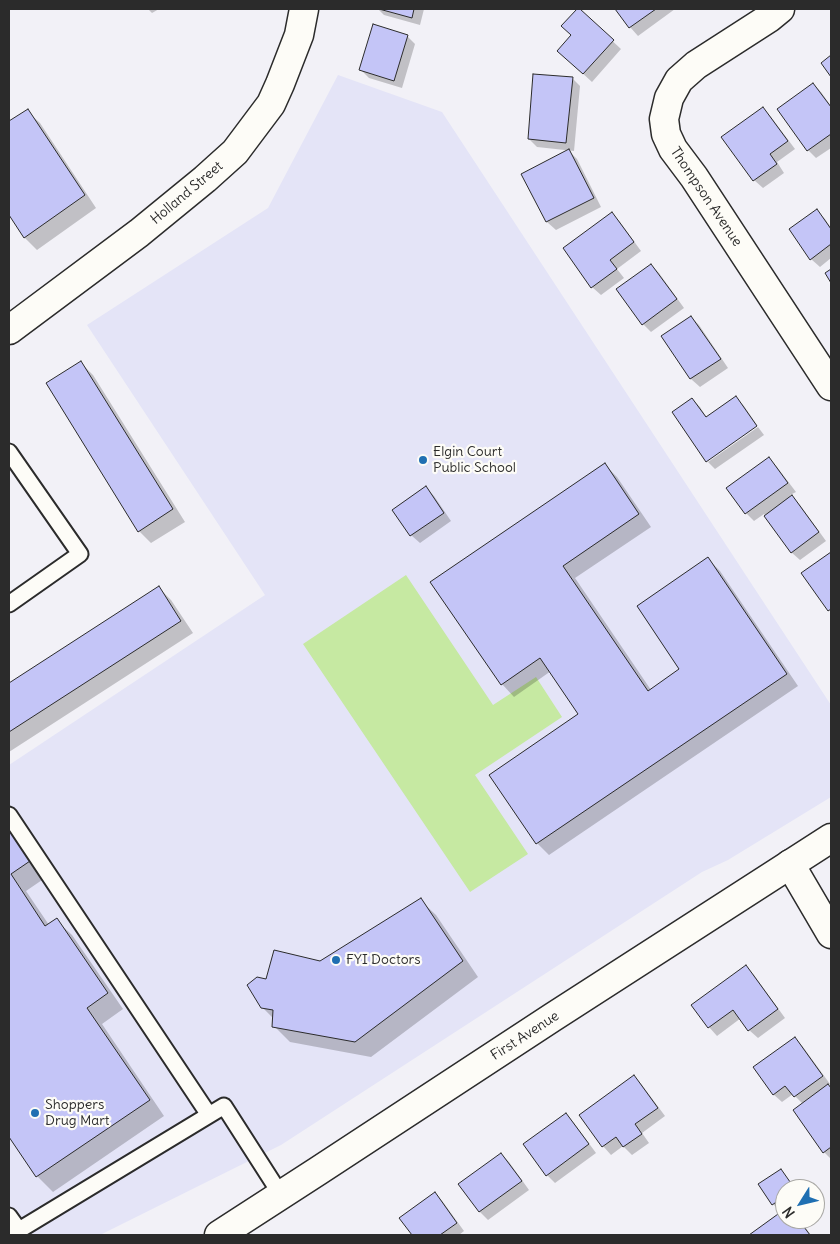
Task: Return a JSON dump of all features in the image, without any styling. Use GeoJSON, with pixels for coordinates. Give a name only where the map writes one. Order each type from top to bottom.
{"type":"FeatureCollection","features":[{"type":"Feature","properties":{"kind":"street","name":"Holland Street"},"geometry":{"type":"LineString","coordinates":[[9,330],[139,233],[235,152],[271,104],[299,35],[304,9]]}},
{"type":"Feature","properties":{"kind":"street","name":"Thompson Avenue"},"geometry":{"type":"LineString","coordinates":[[780,9],[696,65],[679,80],[669,98],[664,119],[666,134],[673,149],[694,177],[831,386]]}},
{"type":"Feature","properties":{"kind":"street","name":"First Avenue"},"geometry":{"type":"LineString","coordinates":[[219,1235],[831,838]]}},
{"type":"Feature","properties":{"kind":"street"},"geometry":{"type":"LineString","coordinates":[[790,864],[831,934]]}},
{"type":"Feature","properties":{"kind":"lane"},"geometry":{"type":"LineString","coordinates":[[9,452],[80,554],[9,604]]}},
{"type":"Feature","properties":{"kind":"lane"},"geometry":{"type":"LineString","coordinates":[[9,815],[209,1115]]}},
{"type":"Feature","properties":{"kind":"lane"},"geometry":{"type":"LineString","coordinates":[[9,1216],[15,1233],[224,1106],[281,1195]]}},
{"type":"Feature","properties":{"kind":"shaded area","name":"Elgin Court Public School"},"geometry":{"type":"Polygon","coordinates":[[[338,75],[442,112],[831,705],[831,797],[728,860],[702,872],[281,1145],[100,1235],[9,1235],[9,765],[265,595],[87,325],[268,208],[338,75]]]}},
{"type":"Feature","properties":{"kind":"green space"},"geometry":{"type":"Polygon","coordinates":[[[406,575],[493,705],[536,677],[562,717],[475,775],[528,854],[470,892],[303,644],[406,575]]]}},
{"type":"Feature","properties":{"kind":"building"},"geometry":{"type":"Polygon","coordinates":[[[379,9],[414,9],[412,18],[379,9]]]}},
{"type":"Feature","properties":{"kind":"building"},"geometry":{"type":"Polygon","coordinates":[[[577,9],[580,9],[614,40],[583,74],[557,51],[571,35],[561,26],[577,9]]]}},
{"type":"Feature","properties":{"kind":"building"},"geometry":{"type":"Polygon","coordinates":[[[615,9],[656,9],[629,28],[615,9]]]}},
{"type":"Feature","properties":{"kind":"building"},"geometry":{"type":"Polygon","coordinates":[[[373,24],[408,35],[394,81],[359,70],[373,24]]]}},
{"type":"Feature","properties":{"kind":"building"},"geometry":{"type":"Polygon","coordinates":[[[831,55],[831,77],[821,63],[831,55]]]}},
{"type":"Feature","properties":{"kind":"building"},"geometry":{"type":"Polygon","coordinates":[[[533,74],[573,77],[566,143],[528,139],[533,74]]]}},
{"type":"Feature","properties":{"kind":"building"},"geometry":{"type":"Polygon","coordinates":[[[813,83],[831,107],[831,134],[807,151],[777,109],[813,83]]]}},
{"type":"Feature","properties":{"kind":"building"},"geometry":{"type":"Polygon","coordinates":[[[763,107],[788,141],[770,154],[777,164],[753,181],[721,137],[763,107]]]}},
{"type":"Feature","properties":{"kind":"building"},"geometry":{"type":"Polygon","coordinates":[[[28,109],[85,195],[24,238],[9,215],[9,121],[28,109]]]}},
{"type":"Feature","properties":{"kind":"building"},"geometry":{"type":"Polygon","coordinates":[[[569,149],[594,198],[546,222],[521,174],[569,149]]]}},
{"type":"Feature","properties":{"kind":"building"},"geometry":{"type":"Polygon","coordinates":[[[817,209],[831,229],[831,244],[810,260],[789,229],[817,209]]]}},
{"type":"Feature","properties":{"kind":"building"},"geometry":{"type":"Polygon","coordinates":[[[612,212],[634,242],[610,260],[617,269],[591,288],[563,248],[612,212]]]}},
{"type":"Feature","properties":{"kind":"building"},"geometry":{"type":"Polygon","coordinates":[[[651,264],[677,299],[642,325],[616,289],[651,264]]]}},
{"type":"Feature","properties":{"kind":"building"},"geometry":{"type":"Polygon","coordinates":[[[831,269],[831,283],[825,273],[831,269]]]}},
{"type":"Feature","properties":{"kind":"building"},"geometry":{"type":"Polygon","coordinates":[[[691,316],[721,359],[690,379],[661,336],[691,316]]]}},
{"type":"Feature","properties":{"kind":"building"},"geometry":{"type":"Polygon","coordinates":[[[81,361],[173,509],[138,532],[46,383],[81,361]]]}},
{"type":"Feature","properties":{"kind":"building"},"geometry":{"type":"Polygon","coordinates":[[[736,396],[757,426],[706,462],[672,412],[692,398],[706,417],[736,396]]]}},
{"type":"Feature","properties":{"kind":"building"},"geometry":{"type":"Polygon","coordinates":[[[769,457],[788,483],[745,514],[726,488],[769,457]]]}},
{"type":"Feature","properties":{"kind":"building"},"geometry":{"type":"Polygon","coordinates":[[[605,463],[639,514],[563,566],[648,691],[679,669],[637,606],[708,557],[787,674],[536,844],[489,775],[578,714],[540,658],[501,685],[430,582],[605,463]]]}},
{"type":"Feature","properties":{"kind":"building"},"geometry":{"type":"Polygon","coordinates":[[[426,486],[444,513],[410,536],[392,510],[426,486]]]}},
{"type":"Feature","properties":{"kind":"building"},"geometry":{"type":"Polygon","coordinates":[[[792,495],[819,532],[791,553],[764,516],[792,495]]]}},
{"type":"Feature","properties":{"kind":"building"},"geometry":{"type":"Polygon","coordinates":[[[831,552],[831,609],[828,611],[801,573],[831,552]]]}},
{"type":"Feature","properties":{"kind":"building"},"geometry":{"type":"Polygon","coordinates":[[[159,586],[181,621],[9,732],[9,683],[159,586]]]}},
{"type":"Feature","properties":{"kind":"building"},"geometry":{"type":"Polygon","coordinates":[[[9,830],[30,861],[11,874],[45,926],[57,918],[108,993],[87,1008],[150,1100],[36,1177],[9,1137],[9,830]]]}},
{"type":"Feature","properties":{"kind":"building"},"geometry":{"type":"Polygon","coordinates":[[[421,898],[463,961],[355,1042],[272,1027],[273,1010],[261,1008],[247,985],[257,977],[266,979],[274,950],[320,961],[421,898]]]}},
{"type":"Feature","properties":{"kind":"building"},"geometry":{"type":"Polygon","coordinates":[[[746,965],[778,1009],[748,1031],[733,1010],[708,1028],[691,1005],[746,965]]]}},
{"type":"Feature","properties":{"kind":"building"},"geometry":{"type":"Polygon","coordinates":[[[795,1037],[823,1076],[794,1097],[785,1086],[773,1095],[753,1067],[795,1037]]]}},
{"type":"Feature","properties":{"kind":"building"},"geometry":{"type":"Polygon","coordinates":[[[634,1075],[658,1108],[635,1124],[642,1134],[623,1147],[616,1137],[602,1147],[579,1115],[634,1075]]]}},
{"type":"Feature","properties":{"kind":"building"},"geometry":{"type":"Polygon","coordinates":[[[828,1084],[831,1088],[831,1147],[823,1153],[793,1110],[828,1084]]]}},
{"type":"Feature","properties":{"kind":"building"},"geometry":{"type":"Polygon","coordinates":[[[566,1113],[589,1144],[546,1176],[523,1144],[566,1113]]]}},
{"type":"Feature","properties":{"kind":"building"},"geometry":{"type":"Polygon","coordinates":[[[501,1153],[522,1181],[479,1212],[458,1184],[501,1153]]]}},
{"type":"Feature","properties":{"kind":"building"},"geometry":{"type":"Polygon","coordinates":[[[781,1169],[788,1179],[775,1179],[775,1203],[772,1205],[758,1184],[781,1169]]]}},
{"type":"Feature","properties":{"kind":"building"},"geometry":{"type":"Polygon","coordinates":[[[435,1192],[457,1223],[440,1235],[412,1235],[399,1218],[435,1192]]]}},
{"type":"Feature","properties":{"kind":"building"},"geometry":{"type":"Polygon","coordinates":[[[775,1216],[775,1229],[806,1229],[810,1235],[749,1235],[775,1216]]]}},
{"type":"Feature","properties":{"kind":"place","name":"Elgin Court Public School"},"geometry":{"type":"Point","coordinates":[423,460]}},
{"type":"Feature","properties":{"kind":"place","name":"FYI Doctors"},"geometry":{"type":"Point","coordinates":[336,960]}},
{"type":"Feature","properties":{"kind":"place","name":"Shoppers Drug Mart"},"geometry":{"type":"Point","coordinates":[35,1113]}}]}
